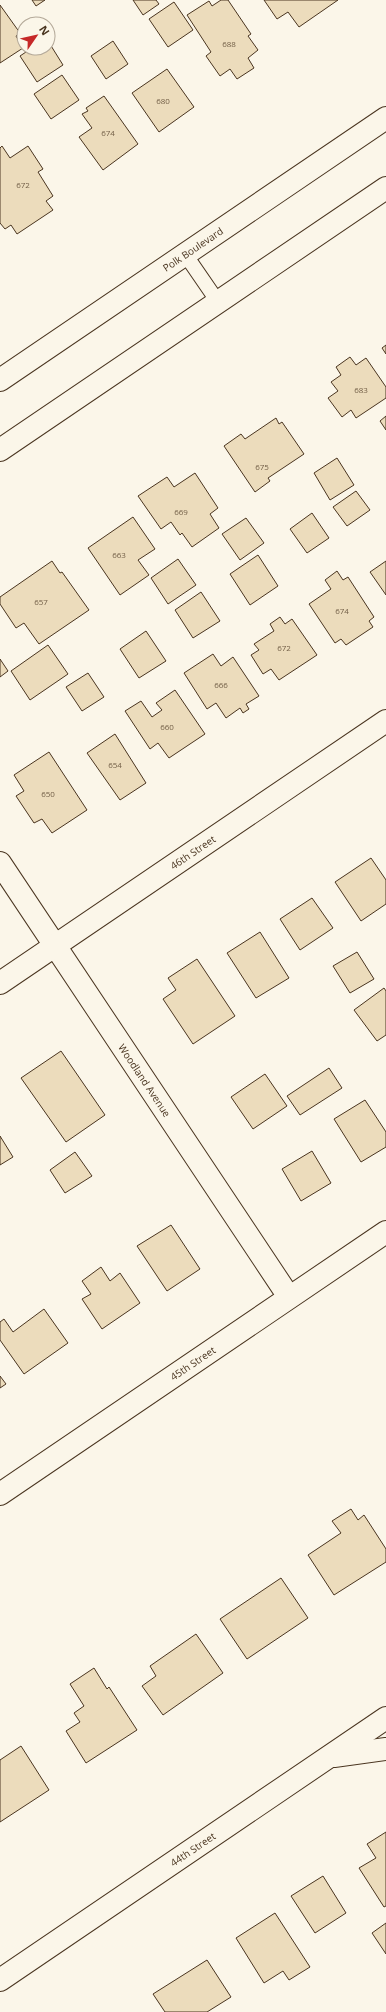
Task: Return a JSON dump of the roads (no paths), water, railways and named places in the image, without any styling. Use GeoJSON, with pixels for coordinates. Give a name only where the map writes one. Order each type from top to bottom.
{"type":"FeatureCollection","features":[{"type":"Feature","properties":{"kind":"street","name":"Polk Boulevard"},"geometry":{"type":"LineString","coordinates":[[0,380],[386,118]]}},
{"type":"Feature","properties":{"kind":"street"},"geometry":{"type":"LineString","coordinates":[[0,450],[386,188]]}},
{"type":"Feature","properties":{"kind":"street","name":"46th Street"},"geometry":{"type":"LineString","coordinates":[[0,983],[386,721]]}},
{"type":"Feature","properties":{"kind":"street","name":"Woodland Avenue"},"geometry":{"type":"LineString","coordinates":[[0,863],[290,1297]]}},
{"type":"Feature","properties":{"kind":"street","name":"45th Street"},"geometry":{"type":"LineString","coordinates":[[0,1494],[386,1232]]}},
{"type":"Feature","properties":{"kind":"street","name":"44th Street"},"geometry":{"type":"LineString","coordinates":[[0,1980],[386,1718]]}},
{"type":"Feature","properties":{"kind":"street"},"geometry":{"type":"LineString","coordinates":[[329,1756],[386,1749]]}},
{"type":"Feature","properties":{"kind":"lane"},"geometry":{"type":"LineString","coordinates":[[185,254],[218,302]]}}]}
